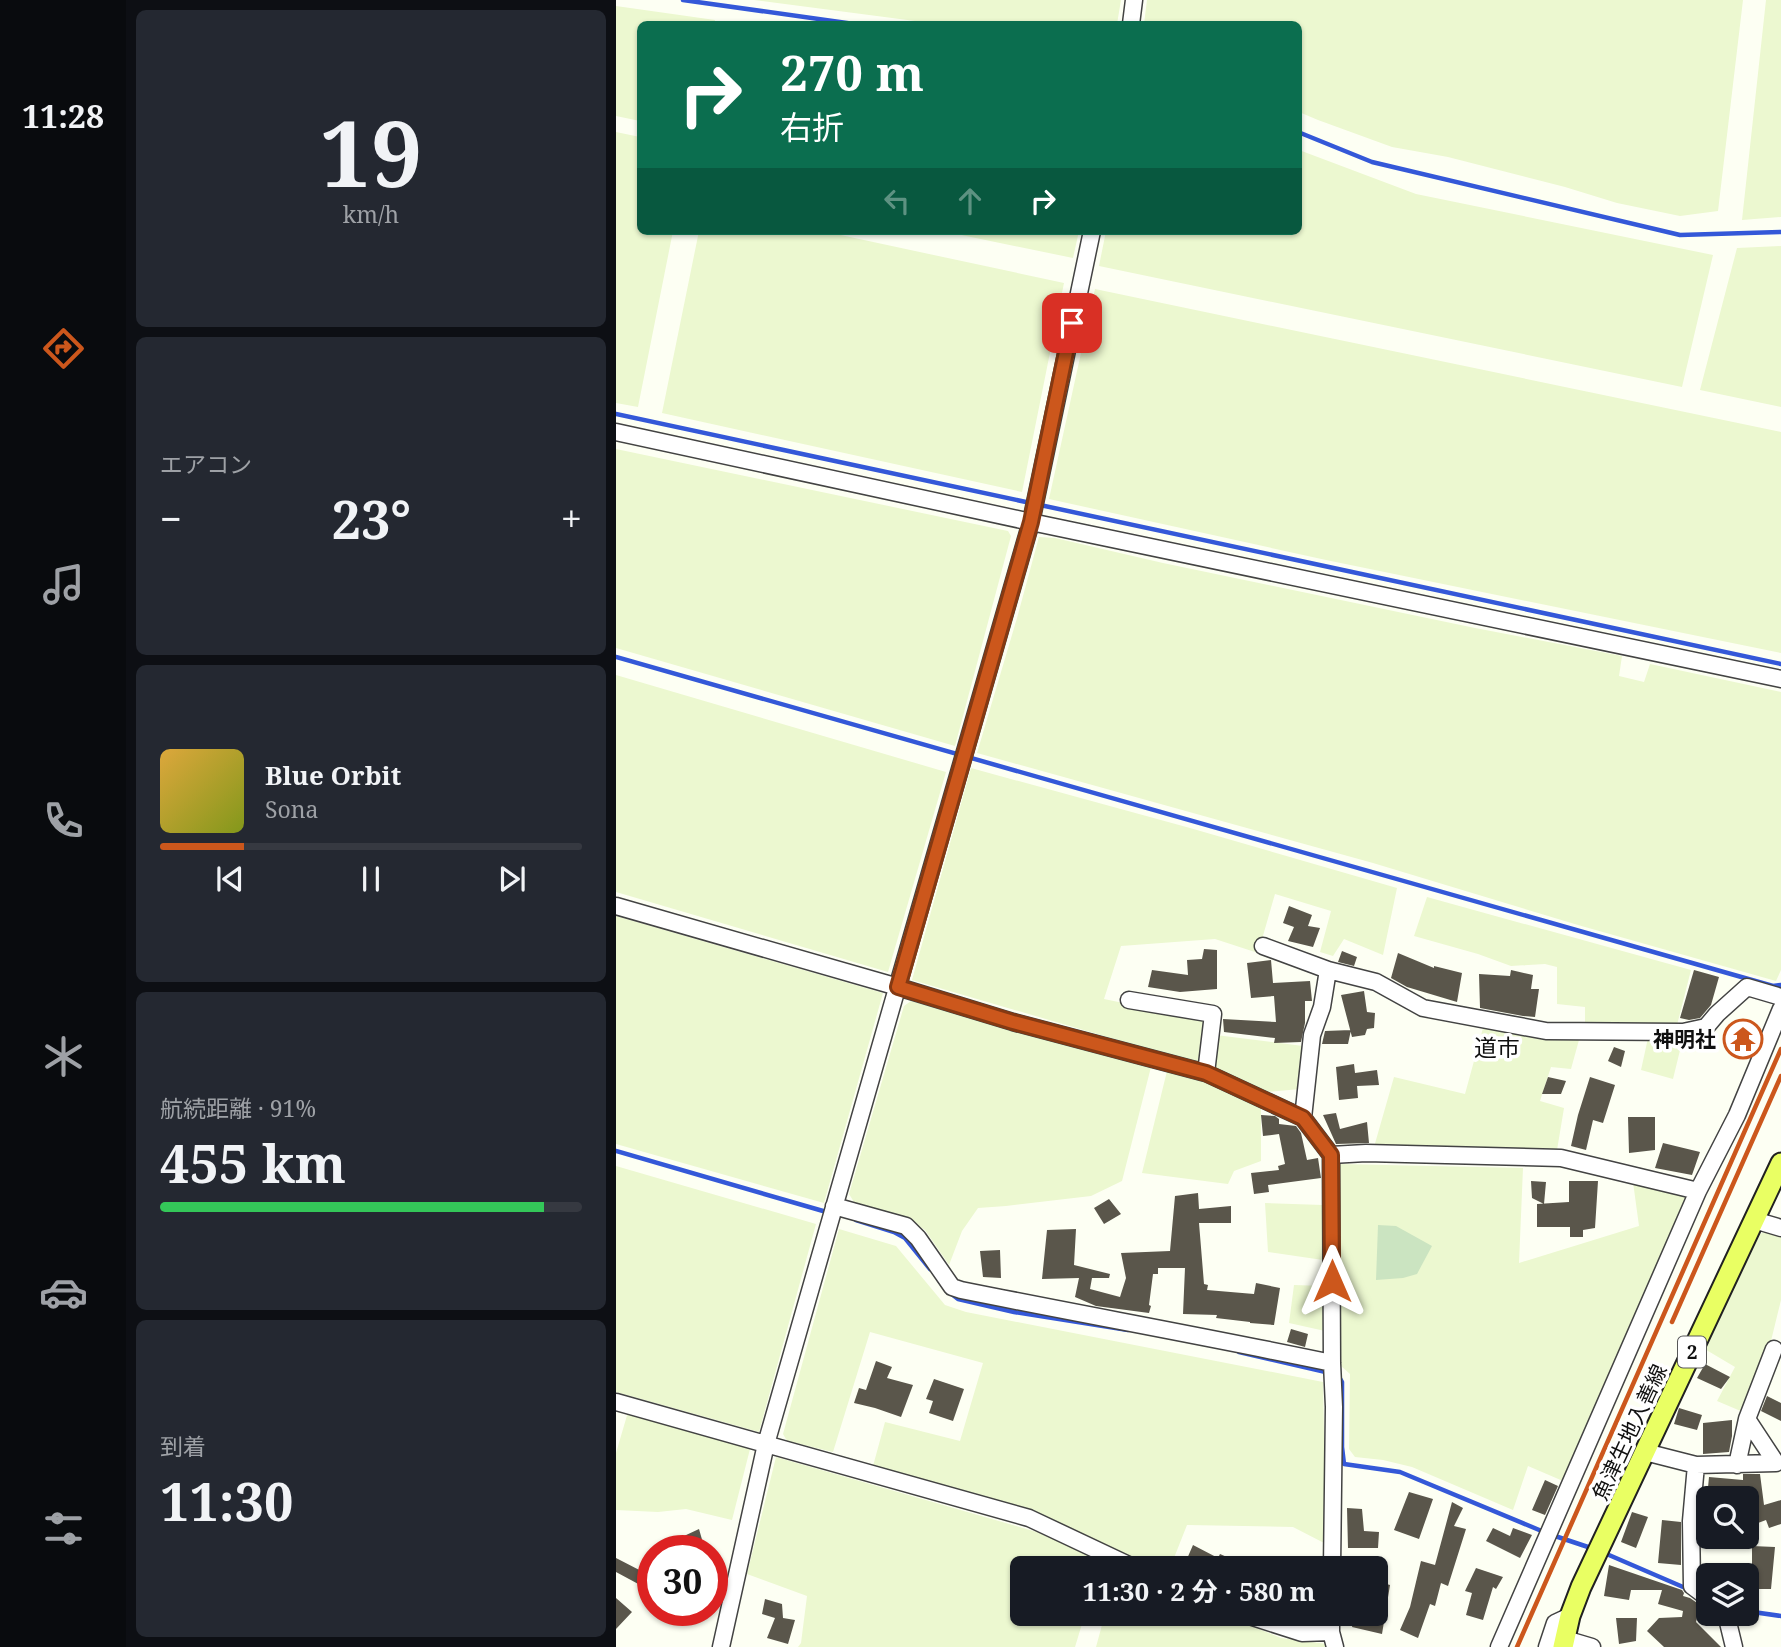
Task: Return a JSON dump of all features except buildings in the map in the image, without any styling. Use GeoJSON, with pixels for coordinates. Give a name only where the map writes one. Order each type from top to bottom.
{"type":"FeatureCollection","features":[{"type":"Feature","properties":{"kind":"main road","name":"魚津生地入善線"},"geometry":{"type":"LineString","coordinates":[[1565,1644],[1570,1616],[1594,1560],[1781,1163]]}},
{"type":"Feature","properties":{"kind":"street"},"geometry":{"type":"LineString","coordinates":[[1131,21],[1134,0]]}},
{"type":"Feature","properties":{"kind":"street"},"geometry":{"type":"LineString","coordinates":[[721,1647],[766,1444],[1031,522],[1091,235]]}},
{"type":"Feature","properties":{"kind":"street"},"geometry":{"type":"LineString","coordinates":[[616,432],[1781,679]]}},
{"type":"Feature","properties":{"kind":"street"},"geometry":{"type":"LineString","coordinates":[[616,906],[1013,1022],[1206,1073],[1303,1118],[1331,1155],[1334,1407],[1332,1556]]}},
{"type":"Feature","properties":{"kind":"street"},"geometry":{"type":"LineString","coordinates":[[1263,946],[1328,970],[1376,982],[1423,1008],[1546,1031],[1683,1032],[1706,1027],[1747,987],[1781,997]]}},
{"type":"Feature","properties":{"kind":"street"},"geometry":{"type":"LineString","coordinates":[[1303,1118],[1312,1035],[1322,1007],[1328,970]]}},
{"type":"Feature","properties":{"kind":"street"},"geometry":{"type":"LineString","coordinates":[[1129,1000],[1213,1014],[1206,1073]]}},
{"type":"Feature","properties":{"kind":"street"},"geometry":{"type":"LineString","coordinates":[[1499,1647],[1698,1191],[1737,1115],[1781,1009]]}},
{"type":"Feature","properties":{"kind":"street"},"geometry":{"type":"LineString","coordinates":[[1331,1155],[1366,1153],[1561,1158],[1698,1191]]}},
{"type":"Feature","properties":{"kind":"street"},"geometry":{"type":"LineString","coordinates":[[834,1206],[906,1226],[918,1238],[952,1287],[961,1290],[1332,1363]]}},
{"type":"Feature","properties":{"kind":"street"},"geometry":{"type":"LineString","coordinates":[[1754,1220],[1781,1227]]}},
{"type":"Feature","properties":{"kind":"street"},"geometry":{"type":"LineString","coordinates":[[1737,1465],[1746,1419],[1774,1349]]}},
{"type":"Feature","properties":{"kind":"street"},"geometry":{"type":"LineString","coordinates":[[616,1402],[1029,1518],[1110,1556]]}},
{"type":"Feature","properties":{"kind":"street"},"geometry":{"type":"LineString","coordinates":[[1746,1419],[1778,1466]]}},
{"type":"Feature","properties":{"kind":"street"},"geometry":{"type":"LineString","coordinates":[[1645,1452],[1696,1465],[1778,1466]]}},
{"type":"Feature","properties":{"kind":"street"},"geometry":{"type":"LineString","coordinates":[[1696,1465],[1691,1521],[1692,1586],[1696,1589]]}},
{"type":"Feature","properties":{"kind":"street"},"geometry":{"type":"LineString","coordinates":[[1280,1626],[1333,1639]]}},
{"type":"Feature","properties":{"kind":"street"},"geometry":{"type":"LineString","coordinates":[[1729,1626],[1734,1647]]}},
{"type":"Feature","properties":{"kind":"street"},"geometry":{"type":"LineString","coordinates":[[1565,1644],[1592,1647]]}},
{"type":"Feature","properties":{"kind":"green space"},"geometry":{"type":"Polygon","coordinates":[[[754,0],[1121,0],[1118,21],[915,21],[754,0]]]}},
{"type":"Feature","properties":{"kind":"green space"},"geometry":{"type":"Polygon","coordinates":[[[1147,0],[1743,0],[1718,211],[1680,216],[1617,203],[1448,157],[1392,147],[1302,113],[1302,21],[1144,21],[1147,0]]]}},
{"type":"Feature","properties":{"kind":"green space"},"geometry":{"type":"Polygon","coordinates":[[[1766,0],[1781,0],[1781,217],[1742,220],[1766,0]]]}},
{"type":"Feature","properties":{"kind":"green space"},"geometry":{"type":"Polygon","coordinates":[[[616,6],[715,20],[637,21],[637,120],[616,116],[616,6]]]}},
{"type":"Feature","properties":{"kind":"green space"},"geometry":{"type":"Polygon","coordinates":[[[616,132],[637,136],[637,235],[672,235],[638,407],[616,403],[616,132]]]}},
{"type":"Feature","properties":{"kind":"green space"},"geometry":{"type":"Polygon","coordinates":[[[1302,151],[1416,194],[1713,255],[1682,387],[1099,266],[1105,235],[1302,235],[1302,151]]]}},
{"type":"Feature","properties":{"kind":"green space"},"geometry":{"type":"Polygon","coordinates":[[[698,235],[841,235],[1064,283],[1022,492],[662,413],[698,235]]]}},
{"type":"Feature","properties":{"kind":"green space"},"geometry":{"type":"Polygon","coordinates":[[[961,235],[1078,235],[1073,258],[961,235]]]}},
{"type":"Feature","properties":{"kind":"green space"},"geometry":{"type":"Polygon","coordinates":[[[1781,246],[1781,407],[1700,390],[1737,248],[1781,246]]]}},
{"type":"Feature","properties":{"kind":"green space"},"geometry":{"type":"Polygon","coordinates":[[[1095,289],[1781,432],[1781,653],[1326,560],[1049,499],[1095,289]]]}},
{"type":"Feature","properties":{"kind":"green space"},"geometry":{"type":"Polygon","coordinates":[[[616,449],[1008,531],[1011,536],[955,746],[616,648],[616,449]]]}},
{"type":"Feature","properties":{"kind":"green space"},"geometry":{"type":"Polygon","coordinates":[[[1039,537],[1055,538],[1475,628],[1622,656],[1619,676],[1644,682],[1650,664],[1781,692],[1781,970],[1776,981],[1373,863],[977,753],[1039,537]]]}},
{"type":"Feature","properties":{"kind":"green space"},"geometry":{"type":"Polygon","coordinates":[[[616,675],[946,772],[888,972],[616,892],[616,675]]]}},
{"type":"Feature","properties":{"kind":"green space"},"geometry":{"type":"Polygon","coordinates":[[[971,768],[1397,888],[1383,955],[1344,939],[1333,956],[1320,952],[1331,911],[1275,894],[1258,953],[1215,939],[1121,946],[1104,999],[1205,1020],[1200,1064],[912,980],[971,768]]]}},
{"type":"Feature","properties":{"kind":"green space"},"geometry":{"type":"Polygon","coordinates":[[[1427,897],[1691,970],[1677,1025],[1585,1024],[1585,1007],[1557,1004],[1557,967],[1545,964],[1511,966],[1414,936],[1427,897]]]}},
{"type":"Feature","properties":{"kind":"green space"},"geometry":{"type":"Polygon","coordinates":[[[616,916],[883,993],[824,1203],[616,1144],[616,916]]]}},
{"type":"Feature","properties":{"kind":"green space"},"geometry":{"type":"Polygon","coordinates":[[[911,1001],[1151,1067],[1122,1181],[1091,1196],[978,1208],[962,1231],[949,1265],[925,1230],[910,1221],[854,1202],[849,1194],[904,1006],[911,1001]]]}},
{"type":"Feature","properties":{"kind":"green space"},"geometry":{"type":"Polygon","coordinates":[[[1483,1028],[1543,1040],[1579,1040],[1571,1069],[1551,1067],[1540,1101],[1564,1108],[1557,1150],[1374,1147],[1394,1077],[1465,1094],[1483,1028]]]}},
{"type":"Feature","properties":{"kind":"green space"},"geometry":{"type":"Polygon","coordinates":[[[1216,1035],[1303,1046],[1300,1089],[1267,1092],[1213,1069],[1216,1035]]]}},
{"type":"Feature","properties":{"kind":"green space"},"geometry":{"type":"Polygon","coordinates":[[[1648,1038],[1683,1038],[1673,1079],[1641,1070],[1648,1038]]]}},
{"type":"Feature","properties":{"kind":"green space"},"geometry":{"type":"Polygon","coordinates":[[[1167,1071],[1214,1084],[1261,1105],[1261,1161],[1234,1171],[1228,1184],[1142,1173],[1167,1071]]]}},
{"type":"Feature","properties":{"kind":"green space"},"geometry":{"type":"Polygon","coordinates":[[[1339,1164],[1523,1168],[1519,1263],[1639,1226],[1633,1182],[1687,1195],[1563,1481],[1528,1466],[1513,1510],[1412,1467],[1355,1457],[1349,1449],[1350,1374],[1341,1366],[1339,1164]]]}},
{"type":"Feature","properties":{"kind":"green space"},"geometry":{"type":"Polygon","coordinates":[[[616,1166],[816,1224],[759,1432],[616,1392],[616,1166]]]}},
{"type":"Feature","properties":{"kind":"green space"},"geometry":{"type":"Polygon","coordinates":[[[1265,1203],[1323,1205],[1323,1260],[1268,1252],[1265,1203]]]}},
{"type":"Feature","properties":{"kind":"green space"},"geometry":{"type":"Polygon","coordinates":[[[1378,1225],[1396,1226],[1432,1246],[1417,1274],[1376,1280],[1378,1225]]]}},
{"type":"Feature","properties":{"kind":"green space"},"geometry":{"type":"Polygon","coordinates":[[[839,1229],[896,1246],[945,1305],[966,1312],[1323,1382],[1326,1544],[1293,1527],[1187,1525],[1175,1556],[1130,1556],[1030,1510],[873,1466],[885,1422],[960,1441],[983,1363],[870,1332],[833,1452],[787,1441],[783,1434],[839,1229]]]}},
{"type":"Feature","properties":{"kind":"green space"},"geometry":{"type":"Polygon","coordinates":[[[1765,1232],[1781,1236],[1781,1300],[1770,1345],[1743,1412],[1717,1401],[1735,1367],[1703,1348],[1757,1235],[1765,1232]]]}},
{"type":"Feature","properties":{"kind":"green space"},"geometry":{"type":"Polygon","coordinates":[[[1294,1285],[1324,1286],[1325,1331],[1289,1323],[1294,1285]]]}},
{"type":"Feature","properties":{"kind":"green space"},"geometry":{"type":"Polygon","coordinates":[[[628,1412],[750,1449],[732,1520],[686,1509],[658,1512],[616,1510],[616,1453],[628,1412]]]}},
{"type":"Feature","properties":{"kind":"green space"},"geometry":{"type":"Polygon","coordinates":[[[776,1457],[1037,1532],[1092,1556],[1010,1556],[1010,1626],[1081,1626],[1075,1647],[798,1647],[801,1643],[807,1596],[747,1574],[776,1457]]]}},
{"type":"Feature","properties":{"kind":"green space"},"geometry":{"type":"Polygon","coordinates":[[[1102,1626],[1252,1626],[1281,1638],[1327,1644],[1327,1647],[1096,1647],[1102,1626]]]}},
{"type":"Feature","properties":{"kind":"waterway"},"geometry":{"type":"LineString","coordinates":[[683,0],[833,21]]}},
{"type":"Feature","properties":{"kind":"waterway"},"geometry":{"type":"LineString","coordinates":[[1302,134],[1372,162],[1680,235],[1781,232]]}},
{"type":"Feature","properties":{"kind":"waterway"},"geometry":{"type":"LineString","coordinates":[[616,414],[1781,664]]}},
{"type":"Feature","properties":{"kind":"waterway"},"geometry":{"type":"LineString","coordinates":[[616,657],[1773,986],[1781,985]]}},
{"type":"Feature","properties":{"kind":"waterway"},"geometry":{"type":"LineString","coordinates":[[616,1151],[830,1213]]}},
{"type":"Feature","properties":{"kind":"waterway"},"geometry":{"type":"LineString","coordinates":[[856,1220],[905,1238],[930,1269]]}},
{"type":"Feature","properties":{"kind":"waterway"},"geometry":{"type":"LineString","coordinates":[[949,1292],[958,1299],[1014,1312],[1128,1330]]}},
{"type":"Feature","properties":{"kind":"waterway"},"geometry":{"type":"LineString","coordinates":[[1239,1352],[1330,1373]]}},
{"type":"Feature","properties":{"kind":"waterway"},"geometry":{"type":"LineString","coordinates":[[1338,1375],[1342,1382],[1344,1464],[1400,1472],[1544,1532]]}},
{"type":"Feature","properties":{"kind":"waterway"},"geometry":{"type":"LineString","coordinates":[[1552,1535],[1594,1549]]}},
{"type":"Feature","properties":{"kind":"waterway"},"geometry":{"type":"LineString","coordinates":[[1602,1552],[1690,1590]]}},
{"type":"Feature","properties":{"kind":"waterway"},"geometry":{"type":"LineString","coordinates":[[1759,1613],[1781,1616]]}},
{"type":"Feature","properties":{"kind":"railway"},"geometry":{"type":"LineString","coordinates":[[1517,1647],[1781,1049]]}},
{"type":"Feature","properties":{"kind":"railway"},"geometry":{"type":"LineString","coordinates":[[1672,1322],[1781,1076]]}},
{"type":"Feature","properties":{"kind":"place","name":"神明社"},"geometry":{"type":"Point","coordinates":[1743,1039]}},
{"type":"Feature","properties":{"kind":"district","name":"道市"},"geometry":{"type":"Point","coordinates":[1497,1047]}},
{"type":"Feature","properties":{"kind":"route"},"geometry":{"type":"LineString","coordinates":[[1072,323],[1031,522],[898,987],[1013,1022],[1206,1073],[1303,1118],[1331,1155],[1332,1281]]}}]}
